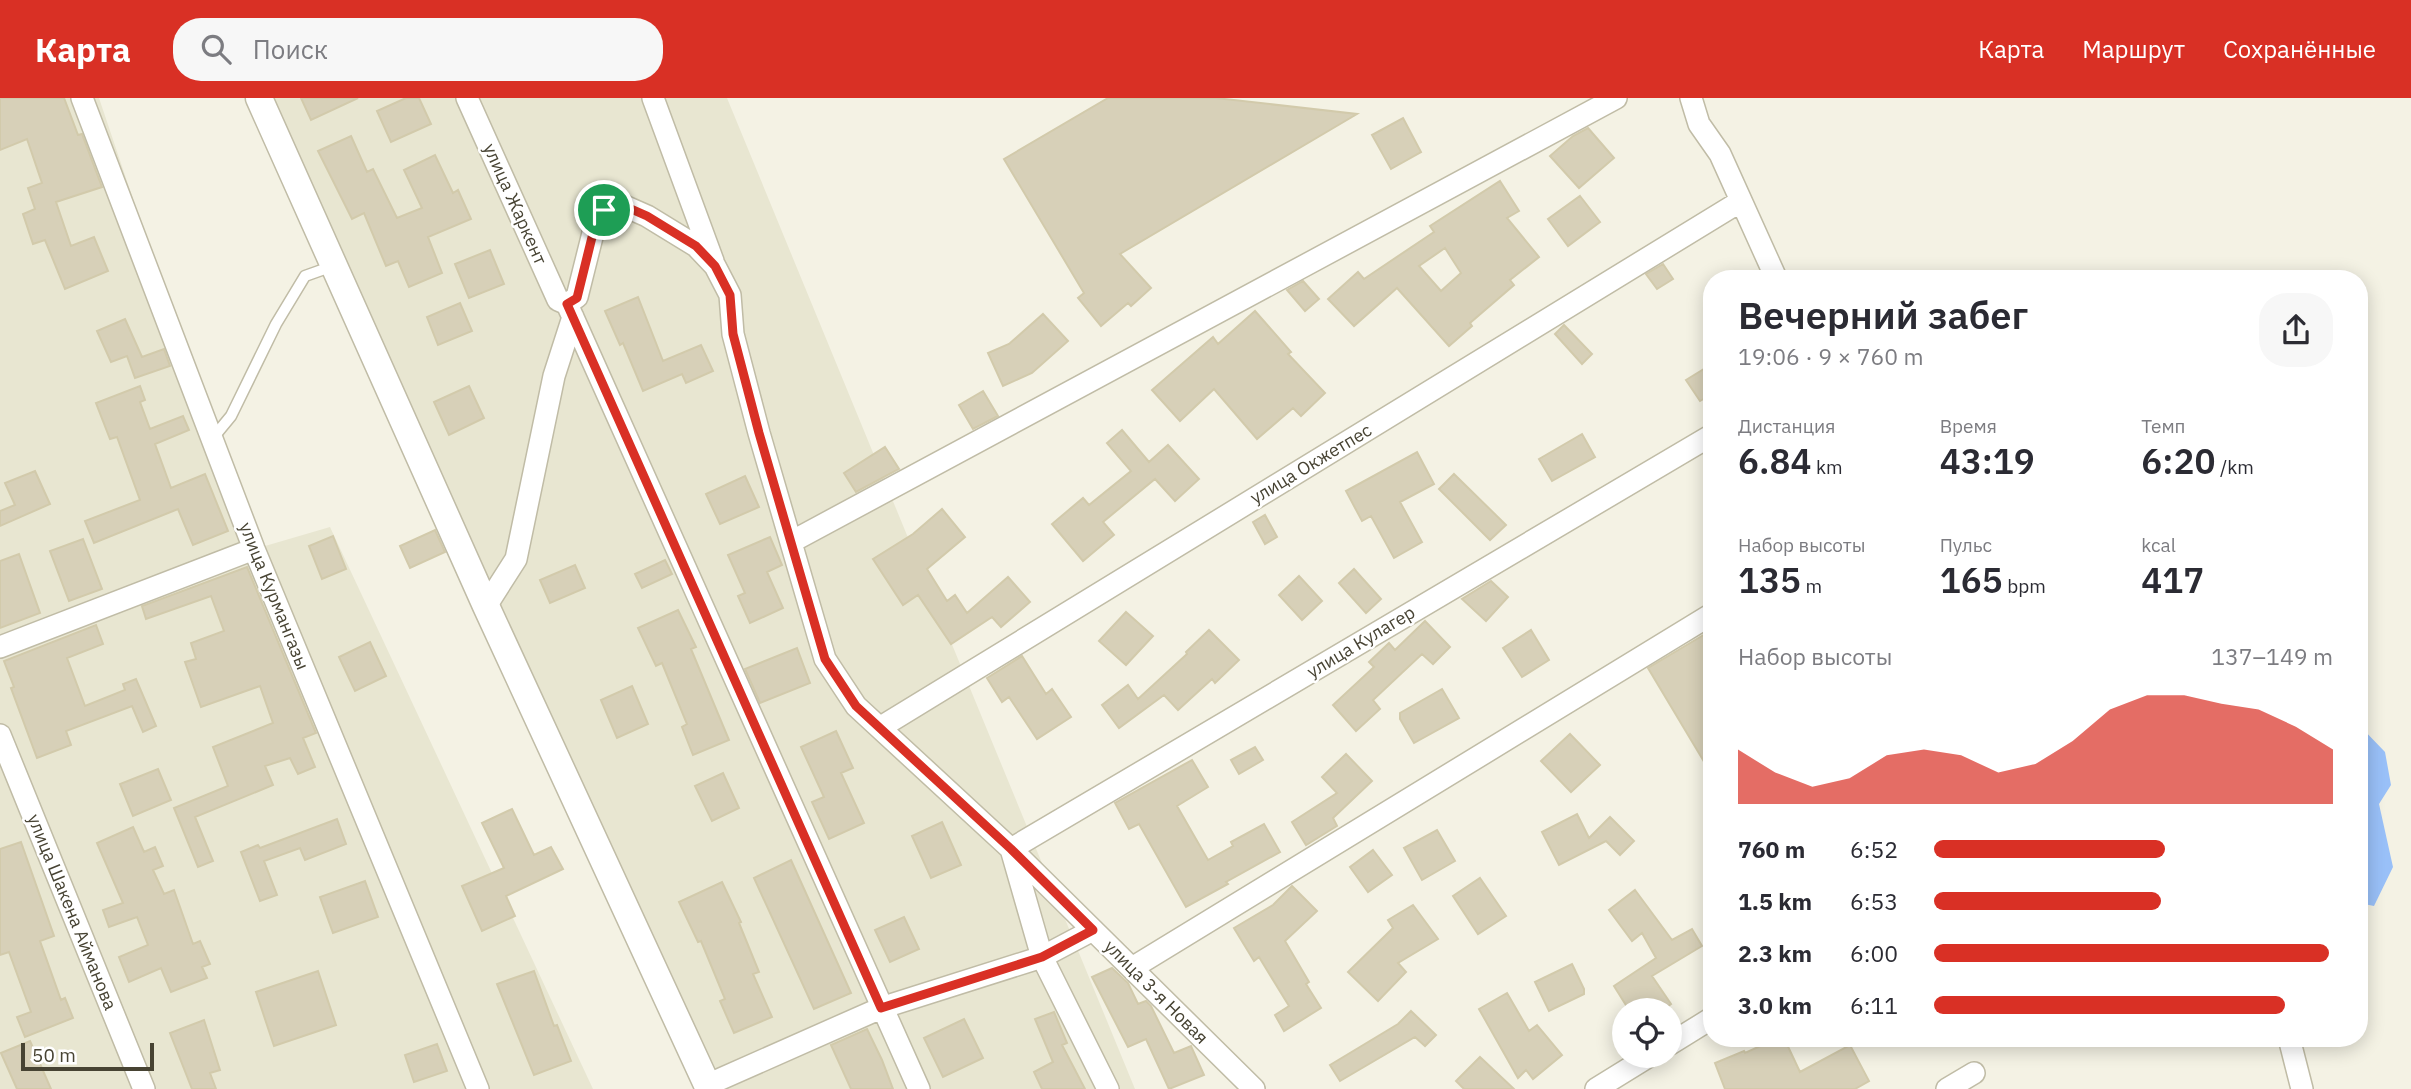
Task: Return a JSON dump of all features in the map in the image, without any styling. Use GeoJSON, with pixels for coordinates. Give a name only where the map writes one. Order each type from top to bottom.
{"type":"FeatureCollection","features":[{"type":"Feature","properties":{"kind":"street","name":"улица Курмангазы"},"geometry":{"type":"LineString","coordinates":[[82,98],[254,549],[478,1089]]}},
{"type":"Feature","properties":{"kind":"street"},"geometry":{"type":"LineString","coordinates":[[259,98],[486,606],[708,1087],[881,1008],[1042,957],[1093,930]]}},
{"type":"Feature","properties":{"kind":"street","name":"улица Жаркент"},"geometry":{"type":"LineString","coordinates":[[467,98],[558,300],[573,306],[919,1089]]}},
{"type":"Feature","properties":{"kind":"street"},"geometry":{"type":"LineString","coordinates":[[653,98],[715,266]]}},
{"type":"Feature","properties":{"kind":"street"},"geometry":{"type":"LineString","coordinates":[[791,542],[1616,98]]}},
{"type":"Feature","properties":{"kind":"street"},"geometry":{"type":"LineString","coordinates":[[1691,98],[1699,124],[1720,154],[1772,270]]}},
{"type":"Feature","properties":{"kind":"street","name":"улица Окжетпес"},"geometry":{"type":"LineString","coordinates":[[881,727],[1741,201]]}},
{"type":"Feature","properties":{"kind":"street","name":"улица 3-я Новая"},"geometry":{"type":"LineString","coordinates":[[573,306],[597,217],[604,210],[622,205],[647,216],[696,246],[715,266],[730,295],[733,334],[825,659],[856,706],[1011,849],[1254,1089]]}},
{"type":"Feature","properties":{"kind":"street"},"geometry":{"type":"LineString","coordinates":[[486,606],[516,559],[554,376],[573,306]]}},
{"type":"Feature","properties":{"kind":"street","name":"улица Кулагер"},"geometry":{"type":"LineString","coordinates":[[1011,849],[1703,440]]}},
{"type":"Feature","properties":{"kind":"street"},"geometry":{"type":"LineString","coordinates":[[0,647],[254,549]]}},
{"type":"Feature","properties":{"kind":"street"},"geometry":{"type":"LineString","coordinates":[[1132,968],[1703,619]]}},
{"type":"Feature","properties":{"kind":"street","name":"улица Шакена Айманова"},"geometry":{"type":"LineString","coordinates":[[0,735],[144,1089]]}},
{"type":"Feature","properties":{"kind":"street"},"geometry":{"type":"LineString","coordinates":[[1011,849],[1042,957],[1108,1089]]}},
{"type":"Feature","properties":{"kind":"street"},"geometry":{"type":"LineString","coordinates":[[1682,1037],[1703,1024]]}},
{"type":"Feature","properties":{"kind":"street"},"geometry":{"type":"LineString","coordinates":[[2291,1047],[2302,1089]]}},
{"type":"Feature","properties":{"kind":"street"},"geometry":{"type":"LineString","coordinates":[[1596,1089],[1630,1068]]}},
{"type":"Feature","properties":{"kind":"street"},"geometry":{"type":"LineString","coordinates":[[1947,1089],[1974,1073]]}},
{"type":"Feature","properties":{"kind":"lane"},"geometry":{"type":"LineString","coordinates":[[212,439],[231,416],[275,324],[305,276],[334,266]]}},
{"type":"Feature","properties":{"kind":"shaded area"},"geometry":{"type":"Polygon","coordinates":[[[0,98],[99,98],[251,550],[330,527],[593,1089],[0,1089],[0,98]]]}},
{"type":"Feature","properties":{"kind":"shaded area"},"geometry":{"type":"Polygon","coordinates":[[[247,98],[727,98],[1135,1089],[703,1089],[247,98]]]}},
{"type":"Feature","properties":{"kind":"water"},"geometry":{"type":"Polygon","coordinates":[[[2368,734],[2385,752],[2391,785],[2379,804],[2393,867],[2374,906],[2368,905],[2368,734]]]}},
{"type":"Feature","properties":{"kind":"building"},"geometry":{"type":"Polygon","coordinates":[[[0,98],[64,98],[78,135],[82,134],[102,187],[56,202],[71,246],[94,237],[108,271],[65,289],[45,240],[33,244],[23,214],[35,209],[28,188],[42,183],[27,139],[0,150],[0,98]]]}},
{"type":"Feature","properties":{"kind":"building"},"geometry":{"type":"Polygon","coordinates":[[[301,98],[358,98],[311,120],[301,98]]]}},
{"type":"Feature","properties":{"kind":"building"},"geometry":{"type":"Polygon","coordinates":[[[406,98],[419,98],[431,124],[391,142],[377,111],[406,98]]]}},
{"type":"Feature","properties":{"kind":"building"},"geometry":{"type":"Polygon","coordinates":[[[1108,98],[1216,98],[1357,114],[1120,254],[1151,288],[1131,306],[1128,303],[1101,326],[1078,298],[1084,293],[1004,159],[1108,98]]]}},
{"type":"Feature","properties":{"kind":"building"},"geometry":{"type":"Polygon","coordinates":[[[1403,118],[1421,152],[1391,169],[1372,135],[1403,118]]]}},
{"type":"Feature","properties":{"kind":"building"},"geometry":{"type":"Polygon","coordinates":[[[1588,128],[1614,158],[1579,188],[1550,156],[1573,136],[1588,128]]]}},
{"type":"Feature","properties":{"kind":"building"},"geometry":{"type":"Polygon","coordinates":[[[351,136],[367,172],[373,169],[397,218],[422,208],[404,170],[435,155],[453,193],[458,190],[471,219],[428,237],[442,273],[409,287],[398,261],[386,266],[364,213],[352,219],[318,151],[351,136]]]}},
{"type":"Feature","properties":{"kind":"building"},"geometry":{"type":"Polygon","coordinates":[[[1500,181],[1519,211],[1507,218],[1539,257],[1510,280],[1514,285],[1470,323],[1472,326],[1449,346],[1397,288],[1354,326],[1328,299],[1358,272],[1364,279],[1434,232],[1430,226],[1500,181]],[[1445,248],[1419,266],[1441,291],[1461,273],[1445,248]]]}},
{"type":"Feature","properties":{"kind":"building"},"geometry":{"type":"Polygon","coordinates":[[[1580,196],[1600,222],[1568,246],[1548,219],[1580,196]]]}},
{"type":"Feature","properties":{"kind":"building"},"geometry":{"type":"Polygon","coordinates":[[[490,250],[504,284],[469,298],[455,264],[490,250]]]}},
{"type":"Feature","properties":{"kind":"building"},"geometry":{"type":"Polygon","coordinates":[[[1663,264],[1673,279],[1657,289],[1646,274],[1663,264]]]}},
{"type":"Feature","properties":{"kind":"building"},"geometry":{"type":"Polygon","coordinates":[[[1303,281],[1319,299],[1305,311],[1287,290],[1303,281]]]}},
{"type":"Feature","properties":{"kind":"building"},"geometry":{"type":"Polygon","coordinates":[[[638,297],[663,361],[701,345],[713,371],[686,383],[682,374],[643,391],[623,343],[620,345],[605,311],[638,297]]]}},
{"type":"Feature","properties":{"kind":"building"},"geometry":{"type":"Polygon","coordinates":[[[460,303],[472,331],[438,345],[427,317],[460,303]]]}},
{"type":"Feature","properties":{"kind":"building"},"geometry":{"type":"Polygon","coordinates":[[[1255,311],[1291,352],[1288,354],[1325,393],[1301,416],[1293,408],[1257,439],[1214,389],[1180,421],[1152,390],[1213,337],[1218,344],[1255,311]]]}},
{"type":"Feature","properties":{"kind":"building"},"geometry":{"type":"Polygon","coordinates":[[[1043,314],[1068,341],[1032,373],[1003,386],[988,353],[1009,344],[1043,314]]]}},
{"type":"Feature","properties":{"kind":"building"},"geometry":{"type":"Polygon","coordinates":[[[125,319],[142,357],[164,349],[170,366],[135,378],[127,356],[111,362],[97,331],[125,319]]]}},
{"type":"Feature","properties":{"kind":"building"},"geometry":{"type":"Polygon","coordinates":[[[1564,325],[1592,354],[1582,364],[1555,334],[1564,325]]]}},
{"type":"Feature","properties":{"kind":"building"},"geometry":{"type":"Polygon","coordinates":[[[1703,370],[1703,399],[1700,401],[1686,380],[1703,370]]]}},
{"type":"Feature","properties":{"kind":"building"},"geometry":{"type":"Polygon","coordinates":[[[140,386],[145,400],[140,402],[150,429],[183,416],[189,430],[155,444],[171,488],[205,474],[228,531],[193,545],[178,509],[94,543],[85,521],[140,500],[117,437],[110,439],[96,403],[140,386]]]}},
{"type":"Feature","properties":{"kind":"building"},"geometry":{"type":"Polygon","coordinates":[[[469,386],[484,418],[449,435],[434,402],[469,386]]]}},
{"type":"Feature","properties":{"kind":"building"},"geometry":{"type":"Polygon","coordinates":[[[983,391],[998,416],[973,429],[959,405],[983,391]]]}},
{"type":"Feature","properties":{"kind":"building"},"geometry":{"type":"Polygon","coordinates":[[[1122,430],[1149,462],[1168,445],[1199,479],[1175,501],[1155,479],[1103,522],[1114,535],[1083,561],[1052,524],[1083,498],[1089,505],[1131,471],[1107,443],[1122,430]]]}},
{"type":"Feature","properties":{"kind":"building"},"geometry":{"type":"Polygon","coordinates":[[[1582,434],[1595,457],[1552,481],[1539,459],[1582,434]]]}},
{"type":"Feature","properties":{"kind":"building"},"geometry":{"type":"Polygon","coordinates":[[[885,447],[899,469],[856,492],[844,473],[885,447]]]}},
{"type":"Feature","properties":{"kind":"building"},"geometry":{"type":"Polygon","coordinates":[[[1417,452],[1434,484],[1400,502],[1422,542],[1394,558],[1371,516],[1362,521],[1346,491],[1417,452]]]}},
{"type":"Feature","properties":{"kind":"building"},"geometry":{"type":"Polygon","coordinates":[[[35,471],[50,504],[0,526],[0,511],[15,505],[5,483],[35,471]]]}},
{"type":"Feature","properties":{"kind":"building"},"geometry":{"type":"Polygon","coordinates":[[[1454,474],[1506,525],[1490,540],[1439,489],[1454,474]]]}},
{"type":"Feature","properties":{"kind":"building"},"geometry":{"type":"Polygon","coordinates":[[[745,476],[759,507],[720,524],[706,494],[745,476]]]}},
{"type":"Feature","properties":{"kind":"building"},"geometry":{"type":"Polygon","coordinates":[[[942,509],[965,537],[927,569],[947,601],[955,595],[967,613],[1008,577],[1030,602],[1001,627],[992,617],[951,644],[918,595],[903,605],[873,559],[913,534],[942,509]]]}},
{"type":"Feature","properties":{"kind":"building"},"geometry":{"type":"Polygon","coordinates":[[[1265,515],[1277,537],[1265,544],[1253,522],[1265,515]]]}},
{"type":"Feature","properties":{"kind":"building"},"geometry":{"type":"Polygon","coordinates":[[[435,530],[445,552],[410,568],[400,546],[435,530]]]}},
{"type":"Feature","properties":{"kind":"building"},"geometry":{"type":"Polygon","coordinates":[[[333,536],[346,569],[322,579],[309,546],[333,536]]]}},
{"type":"Feature","properties":{"kind":"building"},"geometry":{"type":"Polygon","coordinates":[[[770,537],[782,565],[767,572],[783,608],[750,623],[738,596],[745,593],[728,555],[770,537]]]}},
{"type":"Feature","properties":{"kind":"building"},"geometry":{"type":"Polygon","coordinates":[[[83,539],[102,589],[69,601],[50,551],[83,539]]]}},
{"type":"Feature","properties":{"kind":"building"},"geometry":{"type":"Polygon","coordinates":[[[19,554],[40,613],[0,628],[0,561],[19,554]]]}},
{"type":"Feature","properties":{"kind":"building"},"geometry":{"type":"Polygon","coordinates":[[[665,560],[672,574],[642,588],[635,574],[665,560]]]}},
{"type":"Feature","properties":{"kind":"building"},"geometry":{"type":"Polygon","coordinates":[[[575,565],[585,588],[550,603],[540,580],[575,565]]]}},
{"type":"Feature","properties":{"kind":"building"},"geometry":{"type":"Polygon","coordinates":[[[247,567],[316,733],[303,738],[315,767],[298,774],[290,758],[265,766],[273,785],[195,817],[213,861],[198,867],[174,808],[228,786],[213,747],[273,723],[260,686],[201,707],[185,662],[196,659],[191,643],[224,631],[211,596],[146,619],[142,606],[247,567]]]}},
{"type":"Feature","properties":{"kind":"building"},"geometry":{"type":"Polygon","coordinates":[[[1354,569],[1381,599],[1366,613],[1339,583],[1354,569]]]}},
{"type":"Feature","properties":{"kind":"building"},"geometry":{"type":"Polygon","coordinates":[[[1299,576],[1322,601],[1302,620],[1279,595],[1299,576]]]}},
{"type":"Feature","properties":{"kind":"building"},"geometry":{"type":"Polygon","coordinates":[[[1491,581],[1508,597],[1486,621],[1462,599],[1491,581]]]}},
{"type":"Feature","properties":{"kind":"building"},"geometry":{"type":"Polygon","coordinates":[[[678,610],[696,647],[691,649],[729,740],[693,755],[682,727],[687,724],[662,663],[656,666],[638,628],[678,610]]]}},
{"type":"Feature","properties":{"kind":"building"},"geometry":{"type":"Polygon","coordinates":[[[1126,612],[1153,636],[1126,665],[1099,641],[1126,612]]]}},
{"type":"Feature","properties":{"kind":"building"},"geometry":{"type":"Polygon","coordinates":[[[1425,621],[1450,647],[1433,664],[1422,654],[1373,700],[1380,709],[1356,731],[1333,705],[1374,667],[1369,662],[1389,643],[1395,650],[1425,621]]]}},
{"type":"Feature","properties":{"kind":"building"},"geometry":{"type":"Polygon","coordinates":[[[96,625],[103,644],[67,658],[85,706],[125,690],[123,684],[136,679],[156,726],[143,732],[132,706],[66,731],[71,745],[37,758],[4,661],[96,625]]]}},
{"type":"Feature","properties":{"kind":"building"},"geometry":{"type":"Polygon","coordinates":[[[1209,630],[1239,660],[1215,683],[1212,679],[1178,710],[1164,695],[1119,728],[1102,705],[1128,685],[1138,699],[1209,630]]]}},
{"type":"Feature","properties":{"kind":"building"},"geometry":{"type":"Polygon","coordinates":[[[1531,630],[1549,660],[1522,677],[1503,648],[1531,630]]]}},
{"type":"Feature","properties":{"kind":"building"},"geometry":{"type":"Polygon","coordinates":[[[1703,635],[1703,760],[1648,668],[1703,635]]]}},
{"type":"Feature","properties":{"kind":"building"},"geometry":{"type":"Polygon","coordinates":[[[370,642],[386,676],[355,691],[339,657],[370,642]]]}},
{"type":"Feature","properties":{"kind":"building"},"geometry":{"type":"Polygon","coordinates":[[[797,648],[810,683],[760,703],[745,669],[797,648]]]}},
{"type":"Feature","properties":{"kind":"building"},"geometry":{"type":"Polygon","coordinates":[[[1022,656],[1046,694],[1052,689],[1071,717],[1037,739],[1009,697],[1002,702],[987,678],[1022,656]]]}},
{"type":"Feature","properties":{"kind":"building"},"geometry":{"type":"Polygon","coordinates":[[[632,686],[648,724],[617,738],[601,700],[632,686]]]}},
{"type":"Feature","properties":{"kind":"building"},"geometry":{"type":"Polygon","coordinates":[[[1442,689],[1459,718],[1414,743],[1400,719],[1400,713],[1442,689]]]}},
{"type":"Feature","properties":{"kind":"building"},"geometry":{"type":"Polygon","coordinates":[[[836,731],[853,768],[841,773],[864,823],[829,839],[812,802],[824,797],[801,747],[836,731]]]}},
{"type":"Feature","properties":{"kind":"building"},"geometry":{"type":"Polygon","coordinates":[[[1570,734],[1600,765],[1571,792],[1541,761],[1570,734]]]}},
{"type":"Feature","properties":{"kind":"building"},"geometry":{"type":"Polygon","coordinates":[[[1255,747],[1263,760],[1239,774],[1231,760],[1255,747]]]}},
{"type":"Feature","properties":{"kind":"building"},"geometry":{"type":"Polygon","coordinates":[[[1346,754],[1372,781],[1333,818],[1337,826],[1306,845],[1292,822],[1337,793],[1322,777],[1346,754]]]}},
{"type":"Feature","properties":{"kind":"building"},"geometry":{"type":"Polygon","coordinates":[[[1192,760],[1208,787],[1177,806],[1208,860],[1233,846],[1231,842],[1264,824],[1280,852],[1186,907],[1139,824],[1129,829],[1115,803],[1192,760]]]}},
{"type":"Feature","properties":{"kind":"building"},"geometry":{"type":"Polygon","coordinates":[[[158,769],[171,800],[133,816],[120,784],[158,769]]]}},
{"type":"Feature","properties":{"kind":"building"},"geometry":{"type":"Polygon","coordinates":[[[723,773],[739,808],[712,821],[695,786],[723,773]]]}},
{"type":"Feature","properties":{"kind":"building"},"geometry":{"type":"Polygon","coordinates":[[[512,809],[534,855],[551,847],[563,869],[506,896],[515,916],[482,931],[462,886],[504,868],[482,823],[512,809]]]}},
{"type":"Feature","properties":{"kind":"building"},"geometry":{"type":"Polygon","coordinates":[[[1577,814],[1589,838],[1610,817],[1634,841],[1620,855],[1606,841],[1559,865],[1542,832],[1577,814]]]}},
{"type":"Feature","properties":{"kind":"building"},"geometry":{"type":"Polygon","coordinates":[[[337,819],[346,844],[305,860],[300,848],[264,861],[277,895],[260,901],[241,852],[258,845],[260,848],[337,819]]]}},
{"type":"Feature","properties":{"kind":"building"},"geometry":{"type":"Polygon","coordinates":[[[942,822],[961,865],[931,878],[912,836],[942,822]]]}},
{"type":"Feature","properties":{"kind":"building"},"geometry":{"type":"Polygon","coordinates":[[[133,827],[144,852],[155,847],[163,866],[153,870],[164,894],[174,890],[193,944],[200,941],[210,964],[202,967],[207,978],[171,992],[161,968],[129,982],[119,957],[148,945],[137,917],[109,927],[103,910],[123,903],[97,843],[133,827]]]}},
{"type":"Feature","properties":{"kind":"building"},"geometry":{"type":"Polygon","coordinates":[[[1437,830],[1455,861],[1422,880],[1404,848],[1437,830]]]}},
{"type":"Feature","properties":{"kind":"building"},"geometry":{"type":"Polygon","coordinates":[[[21,842],[54,936],[40,941],[61,1000],[65,998],[73,1018],[25,1037],[17,1017],[31,1012],[9,952],[0,955],[0,849],[21,842]]]}},
{"type":"Feature","properties":{"kind":"building"},"geometry":{"type":"Polygon","coordinates":[[[1373,850],[1392,875],[1368,892],[1350,867],[1373,850]]]}},
{"type":"Feature","properties":{"kind":"building"},"geometry":{"type":"Polygon","coordinates":[[[791,860],[851,993],[814,1009],[754,878],[791,860]]]}},
{"type":"Feature","properties":{"kind":"building"},"geometry":{"type":"Polygon","coordinates":[[[1480,878],[1506,916],[1478,934],[1453,896],[1480,878]]]}},
{"type":"Feature","properties":{"kind":"building"},"geometry":{"type":"Polygon","coordinates":[[[365,881],[378,917],[333,933],[320,897],[365,881]]]}},
{"type":"Feature","properties":{"kind":"building"},"geometry":{"type":"Polygon","coordinates":[[[722,882],[741,922],[739,923],[759,972],[753,974],[772,1017],[734,1033],[720,1001],[725,999],[701,941],[698,942],[679,902],[722,882]]]}},
{"type":"Feature","properties":{"kind":"building"},"geometry":{"type":"Polygon","coordinates":[[[1292,886],[1317,911],[1285,941],[1321,1008],[1284,1031],[1275,1015],[1289,1006],[1259,957],[1254,961],[1234,928],[1273,905],[1292,886]]]}},
{"type":"Feature","properties":{"kind":"building"},"geometry":{"type":"Polygon","coordinates":[[[1635,890],[1672,940],[1692,929],[1702,946],[1652,976],[1667,998],[1622,998],[1614,986],[1656,958],[1642,933],[1632,941],[1609,910],[1635,890]]]}},
{"type":"Feature","properties":{"kind":"building"},"geometry":{"type":"Polygon","coordinates":[[[1413,905],[1438,939],[1398,963],[1406,972],[1378,1001],[1348,972],[1393,928],[1388,920],[1413,905]]]}},
{"type":"Feature","properties":{"kind":"building"},"geometry":{"type":"Polygon","coordinates":[[[904,917],[919,949],[890,962],[875,930],[904,917]]]}},
{"type":"Feature","properties":{"kind":"building"},"geometry":{"type":"Polygon","coordinates":[[[1572,964],[1584,994],[1549,1011],[1535,982],[1572,964]]]}},
{"type":"Feature","properties":{"kind":"building"},"geometry":{"type":"Polygon","coordinates":[[[1112,968],[1128,983],[1138,1004],[1146,1001],[1151,1006],[1174,1053],[1191,1046],[1204,1075],[1169,1089],[1146,1039],[1128,1047],[1092,977],[1112,968]]]}},
{"type":"Feature","properties":{"kind":"building"},"geometry":{"type":"Polygon","coordinates":[[[318,971],[336,1025],[274,1046],[256,992],[318,971]]]}},
{"type":"Feature","properties":{"kind":"building"},"geometry":{"type":"Polygon","coordinates":[[[534,971],[554,1026],[557,1025],[571,1061],[534,1075],[497,984],[534,971]]]}},
{"type":"Feature","properties":{"kind":"building"},"geometry":{"type":"Polygon","coordinates":[[[1507,993],[1529,1031],[1537,1025],[1562,1055],[1533,1079],[1526,1070],[1518,1078],[1479,1009],[1507,993]]]}},
{"type":"Feature","properties":{"kind":"building"},"geometry":{"type":"Polygon","coordinates":[[[1411,1011],[1436,1035],[1425,1046],[1415,1037],[1340,1081],[1330,1065],[1398,1024],[1411,1011]]]}},
{"type":"Feature","properties":{"kind":"building"},"geometry":{"type":"Polygon","coordinates":[[[1054,1012],[1067,1043],[1062,1045],[1085,1089],[1042,1089],[1034,1072],[1053,1062],[1035,1019],[1054,1012]]]}},
{"type":"Feature","properties":{"kind":"building"},"geometry":{"type":"Polygon","coordinates":[[[964,1019],[983,1058],[943,1077],[924,1038],[964,1019]]]}},
{"type":"Feature","properties":{"kind":"building"},"geometry":{"type":"Polygon","coordinates":[[[204,1020],[220,1070],[210,1073],[216,1089],[192,1089],[170,1033],[204,1020]]]}},
{"type":"Feature","properties":{"kind":"building"},"geometry":{"type":"Polygon","coordinates":[[[867,1029],[893,1089],[851,1089],[831,1045],[867,1029]]]}},
{"type":"Feature","properties":{"kind":"building"},"geometry":{"type":"Polygon","coordinates":[[[30,1041],[51,1089],[17,1089],[1,1053],[30,1041]]]}},
{"type":"Feature","properties":{"kind":"building"},"geometry":{"type":"Polygon","coordinates":[[[437,1044],[447,1071],[414,1082],[405,1055],[437,1044]]]}},
{"type":"Feature","properties":{"kind":"building"},"geometry":{"type":"Polygon","coordinates":[[[1758,1047],[1788,1047],[1800,1072],[1851,1047],[1869,1081],[1855,1089],[1725,1089],[1715,1063],[1744,1051],[1745,1053],[1758,1047]]]}},
{"type":"Feature","properties":{"kind":"building"},"geometry":{"type":"Polygon","coordinates":[[[1480,1057],[1514,1089],[1464,1089],[1456,1081],[1480,1057]]]}},
{"type":"Feature","properties":{"kind":"route"},"geometry":{"type":"LineString","coordinates":[[622,205],[647,216],[696,246],[715,266],[730,295],[733,334],[825,659],[856,706],[1011,849],[1093,930],[1042,957],[881,1008],[567,304],[577,298],[597,217],[604,210],[622,205]]}}]}
